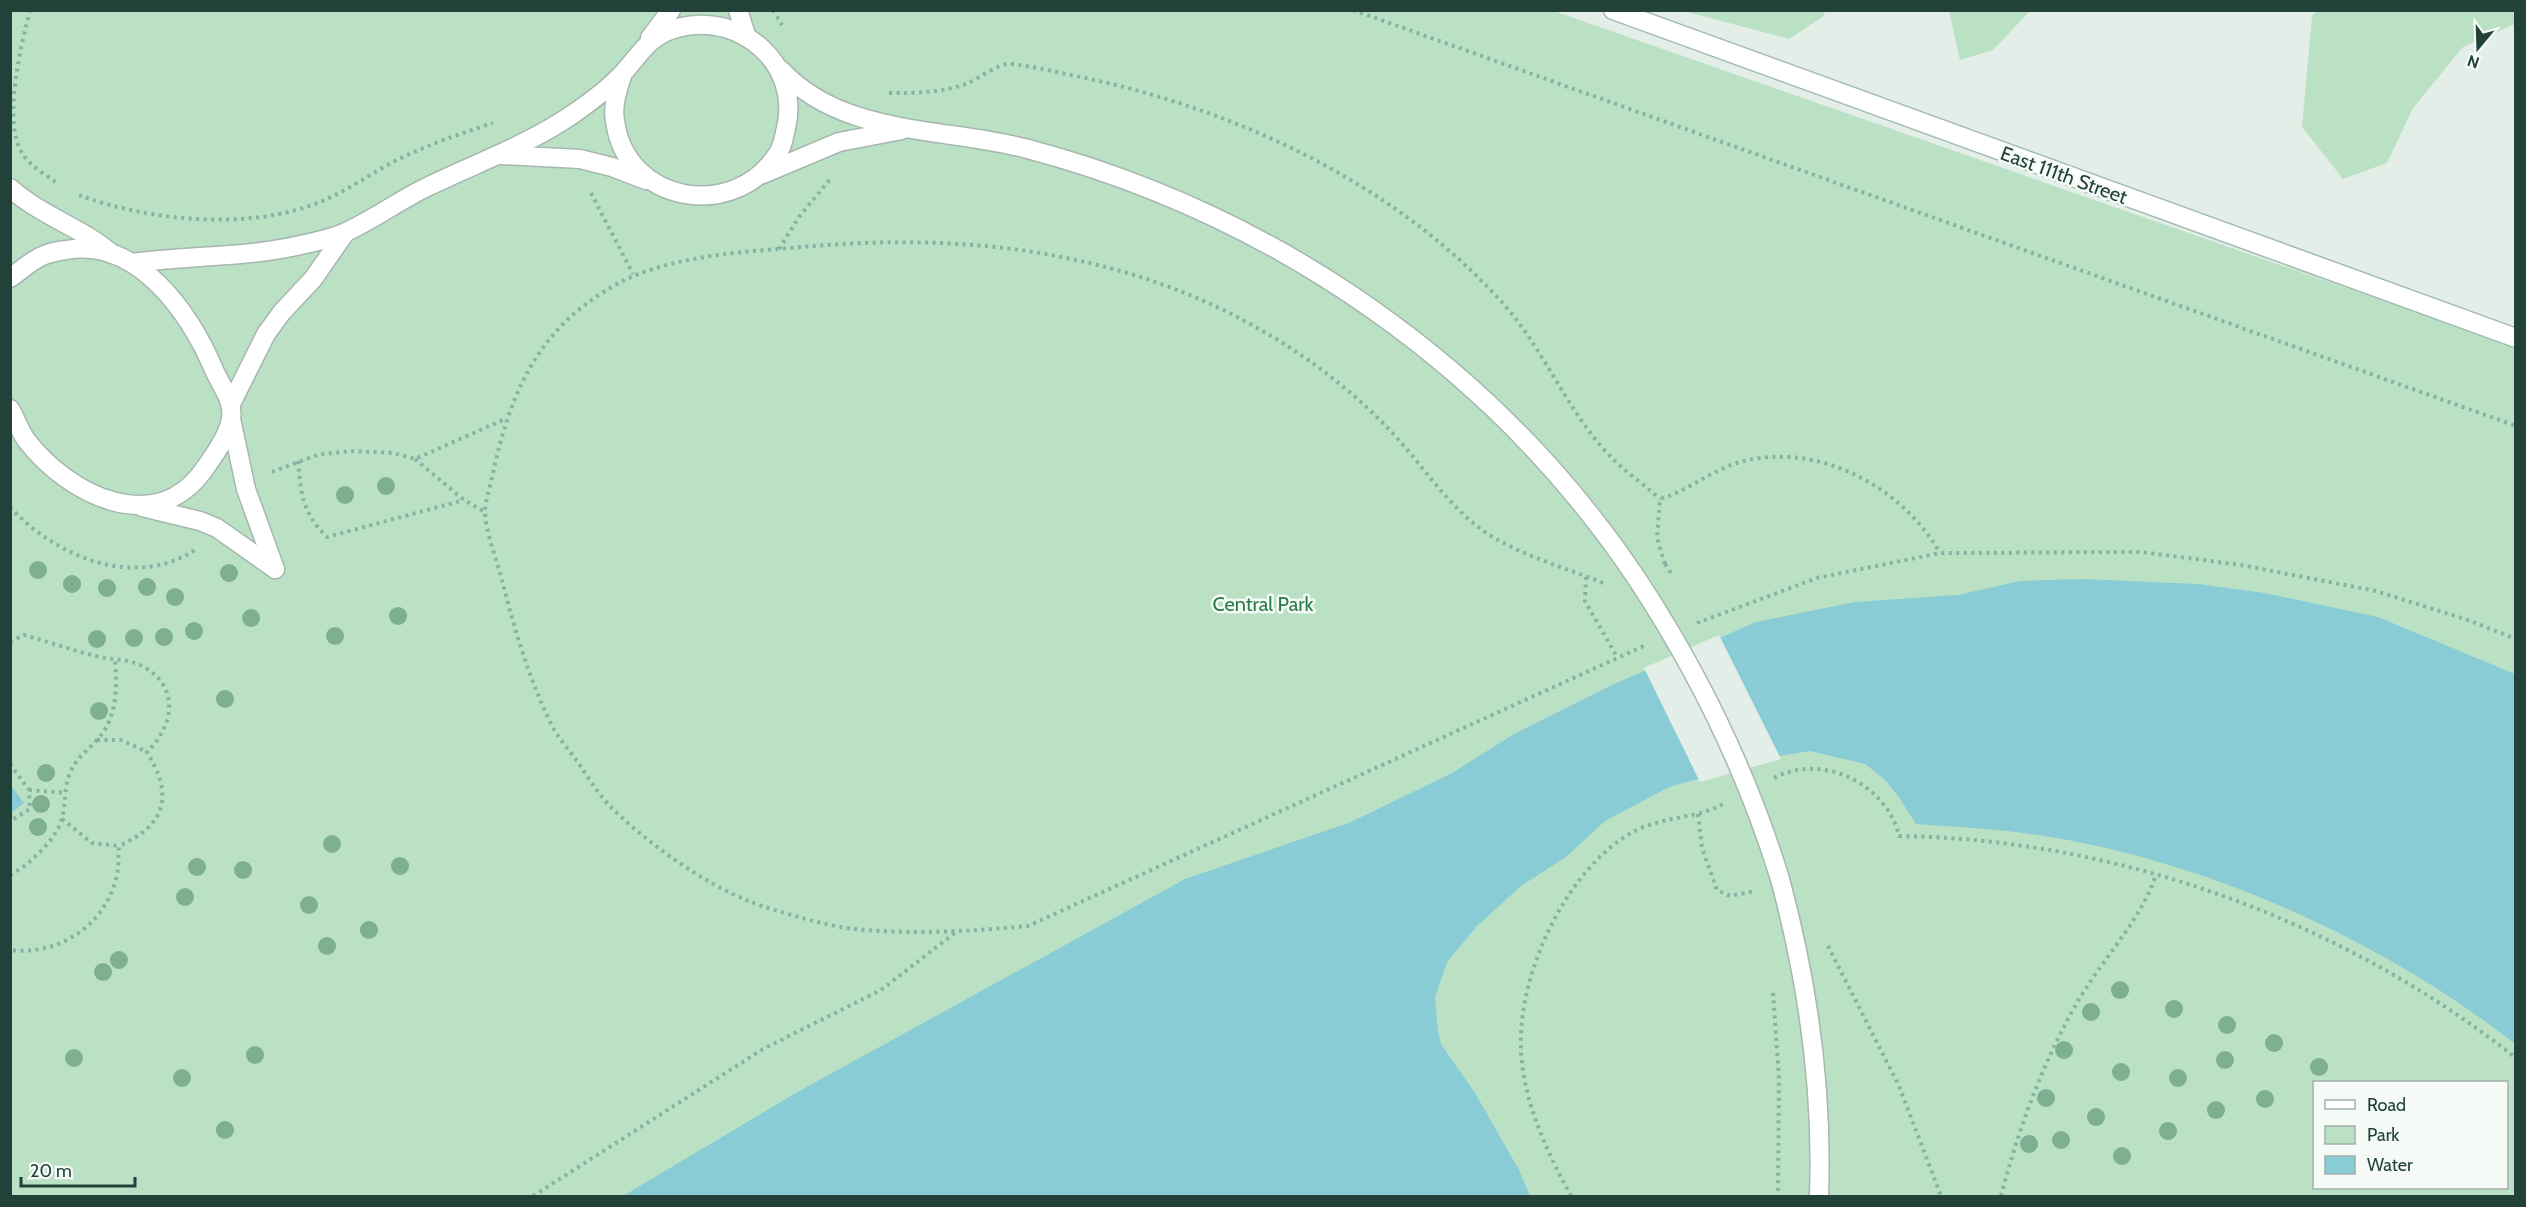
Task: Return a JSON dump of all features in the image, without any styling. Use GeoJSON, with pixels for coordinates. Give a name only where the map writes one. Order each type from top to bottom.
{"type":"FeatureCollection","features":[{"type":"Feature","properties":{"kind":"street"},"geometry":{"type":"LineString","coordinates":[[132,262],[178,256],[259,253],[345,233],[426,187],[501,155],[572,115],[623,73],[671,10]]}},
{"type":"Feature","properties":{"kind":"street"},"geometry":{"type":"LineString","coordinates":[[738,10],[746,35],[798,88],[807,94],[850,112],[906,129],[960,135],[1027,149],[1116,177],[1240,230],[1321,274],[1383,315],[1429,351],[1506,419],[1598,523],[1639,582],[1680,646],[1726,735],[1756,806],[1780,879],[1810,1020],[1818,1107],[1819,1197]]}},
{"type":"Feature","properties":{"kind":"street","name":"East 111th Street"},"geometry":{"type":"LineString","coordinates":[[1613,10],[2516,338]]}},
{"type":"Feature","properties":{"kind":"street"},"geometry":{"type":"LineString","coordinates":[[644,45],[668,31],[697,24],[746,35]]}},
{"type":"Feature","properties":{"kind":"street"},"geometry":{"type":"LineString","coordinates":[[762,174],[780,151],[788,117],[786,93],[771,58]]}},
{"type":"Feature","properties":{"kind":"street"},"geometry":{"type":"LineString","coordinates":[[623,73],[614,105],[618,135],[634,164],[654,183]]}},
{"type":"Feature","properties":{"kind":"street"},"geometry":{"type":"LineString","coordinates":[[501,155],[580,159],[612,167],[680,194],[720,196],[762,174],[839,142],[906,129]]}},
{"type":"Feature","properties":{"kind":"street"},"geometry":{"type":"LineString","coordinates":[[10,188],[38,210],[100,244],[112,254]]}},
{"type":"Feature","properties":{"kind":"street"},"geometry":{"type":"LineString","coordinates":[[140,507],[181,491],[197,479],[213,457],[266,334],[282,312],[313,279],[345,233]]}},
{"type":"Feature","properties":{"kind":"street"},"geometry":{"type":"LineString","coordinates":[[10,278],[40,256],[91,247],[132,262],[161,288],[189,320],[209,354],[231,412],[246,489],[275,569],[217,528],[200,521],[95,497],[59,474],[27,440],[10,409]]}},
{"type":"Feature","properties":{"kind":"path"},"geometry":{"type":"LineString","coordinates":[[30,10],[16,74],[15,128],[23,155],[63,187]]}},
{"type":"Feature","properties":{"kind":"path"},"geometry":{"type":"LineString","coordinates":[[1353,10],[2516,426]]}},
{"type":"Feature","properties":{"kind":"path"},"geometry":{"type":"LineString","coordinates":[[886,93],[927,93],[967,83],[1008,64],[1107,82],[1178,102],[1266,138],[1317,163],[1404,214],[1474,274],[1521,324],[1582,418],[1610,456],[1660,499]]}},
{"type":"Feature","properties":{"kind":"path"},"geometry":{"type":"LineString","coordinates":[[71,193],[104,204],[164,216],[230,218],[279,214],[319,203],[437,141],[496,122]]}},
{"type":"Feature","properties":{"kind":"path"},"geometry":{"type":"LineString","coordinates":[[779,249],[799,217],[835,173]]}},
{"type":"Feature","properties":{"kind":"path"},"geometry":{"type":"LineString","coordinates":[[589,189],[633,274]]}},
{"type":"Feature","properties":{"kind":"path"},"geometry":{"type":"LineString","coordinates":[[1586,577],[1585,601],[1617,657],[1028,927],[957,932],[850,929],[749,901],[668,856],[608,803],[554,730],[516,635],[485,512],[505,419],[531,364],[549,339],[590,300],[633,274],[669,265],[779,249],[907,240],[1021,249],[1132,274],[1207,301],[1277,340],[1336,382],[1395,436],[1457,509],[1490,536],[1513,548],[1586,577],[1612,588]]}},
{"type":"Feature","properties":{"kind":"path"},"geometry":{"type":"LineString","coordinates":[[1660,499],[1743,461],[1795,457],[1845,470],[1885,493],[1920,522],[1940,553]]}},
{"type":"Feature","properties":{"kind":"path"},"geometry":{"type":"LineString","coordinates":[[415,459],[464,500],[485,512]]}},
{"type":"Feature","properties":{"kind":"path"},"geometry":{"type":"LineString","coordinates":[[298,461],[302,497],[312,523],[327,537],[464,500]]}},
{"type":"Feature","properties":{"kind":"path"},"geometry":{"type":"LineString","coordinates":[[1660,499],[1658,538],[1665,564]]}},
{"type":"Feature","properties":{"kind":"path"},"geometry":{"type":"LineString","coordinates":[[1731,609],[1817,578],[1940,553],[2141,552],[2199,559],[2376,591],[2468,620],[2516,639]]}},
{"type":"Feature","properties":{"kind":"path"},"geometry":{"type":"LineString","coordinates":[[10,642],[24,635],[100,657],[131,661],[145,667],[161,682],[166,692],[170,711],[161,739],[147,752]]}},
{"type":"Feature","properties":{"kind":"path"},"geometry":{"type":"LineString","coordinates":[[1640,636],[1645,646]]}},
{"type":"Feature","properties":{"kind":"path"},"geometry":{"type":"LineString","coordinates":[[10,875],[37,855],[62,819],[69,774],[79,756],[97,740],[116,702],[115,659]]}},
{"type":"Feature","properties":{"kind":"path"},"geometry":{"type":"LineString","coordinates":[[62,819],[92,843],[119,846],[140,837],[154,822],[164,802],[159,771],[147,752],[121,740],[97,740]]}},
{"type":"Feature","properties":{"kind":"path"},"geometry":{"type":"LineString","coordinates":[[10,764],[29,790],[30,808],[10,821]]}},
{"type":"Feature","properties":{"kind":"path"},"geometry":{"type":"LineString","coordinates":[[1787,771],[1828,771],[1863,784],[1896,821],[1899,836],[1962,838],[2034,848],[2156,875],[2251,907],[2341,947],[2450,1009],[2516,1058]]}},
{"type":"Feature","properties":{"kind":"path"},"geometry":{"type":"LineString","coordinates":[[29,790],[65,793]]}},
{"type":"Feature","properties":{"kind":"path"},"geometry":{"type":"LineString","coordinates":[[1722,802],[1726,812]]}},
{"type":"Feature","properties":{"kind":"path"},"geometry":{"type":"LineString","coordinates":[[1571,1197],[1542,1137],[1524,1074],[1521,1050],[1523,1025],[1532,975],[1560,906],[1595,861],[1623,838],[1656,820],[1709,812]]}},
{"type":"Feature","properties":{"kind":"path"},"geometry":{"type":"LineString","coordinates":[[1698,814],[1702,848],[1717,890],[1730,896],[1756,889],[1758,900]]}},
{"type":"Feature","properties":{"kind":"path"},"geometry":{"type":"LineString","coordinates":[[10,950],[27,952],[64,944],[89,927],[110,896],[117,875],[119,846]]}},
{"type":"Feature","properties":{"kind":"path"},"geometry":{"type":"LineString","coordinates":[[2001,1197],[2014,1148],[2045,1065],[2074,1008],[2143,905],[2156,875]]}},
{"type":"Feature","properties":{"kind":"path"},"geometry":{"type":"LineString","coordinates":[[533,1197],[763,1049],[881,990],[957,932]]}},
{"type":"Feature","properties":{"kind":"path"},"geometry":{"type":"LineString","coordinates":[[1826,943],[1899,1086],[1941,1197]]}},
{"type":"Feature","properties":{"kind":"path"},"geometry":{"type":"LineString","coordinates":[[1772,987],[1779,1078],[1778,1197]]}},
{"type":"Feature","properties":{"kind":"green space"},"geometry":{"type":"Polygon","coordinates":[[[1825,10],[1824,16],[1789,39],[1683,11],[1825,10]]]}},
{"type":"Feature","properties":{"kind":"green space"},"geometry":{"type":"Polygon","coordinates":[[[1949,10],[2030,11],[1993,50],[1960,60],[1949,10]]]}},
{"type":"Feature","properties":{"kind":"green space"},"geometry":{"type":"Polygon","coordinates":[[[2317,10],[2515,11],[2515,24],[2463,47],[2413,108],[2387,163],[2343,179],[2302,127],[2312,16],[2317,10]]]}},
{"type":"Feature","properties":{"kind":"green space","name":"Central Park"},"geometry":{"type":"Polygon","coordinates":[[[10,11],[1554,11],[2515,347],[2515,1196],[11,1196],[10,11]]]}},
{"type":"Feature","properties":{"kind":"water"},"geometry":{"type":"Polygon","coordinates":[[[2083,579],[2198,584],[2265,593],[2378,617],[2515,674],[2515,1044],[2463,1006],[2408,971],[2290,910],[2228,885],[2101,847],[2023,833],[1916,824],[1884,779],[1865,764],[1810,751],[1784,755],[1669,787],[1605,821],[1566,857],[1521,886],[1477,926],[1447,962],[1435,998],[1441,1044],[1475,1093],[1519,1170],[1530,1196],[623,1196],[794,1094],[1185,879],[1351,822],[1452,773],[1514,734],[1610,686],[1756,622],[1855,602],[1958,595],[2020,581],[2083,579]]]}},
{"type":"Feature","properties":{"kind":"water"},"geometry":{"type":"Polygon","coordinates":[[[10,784],[24,803],[11,813],[10,813],[10,784]]]}},
{"type":"Feature","properties":{"kind":"pier"},"geometry":{"type":"Polygon","coordinates":[[[1719,635],[1781,759],[1700,782],[1644,668],[1719,635]]]}}]}
